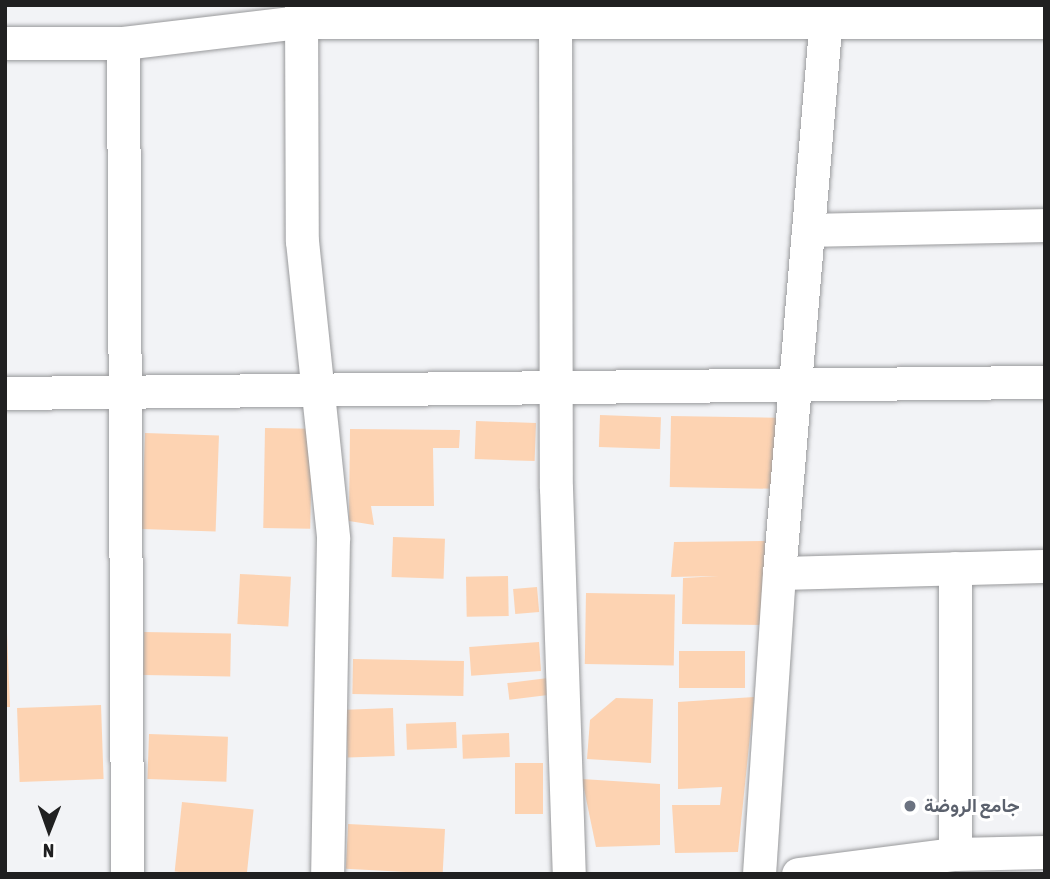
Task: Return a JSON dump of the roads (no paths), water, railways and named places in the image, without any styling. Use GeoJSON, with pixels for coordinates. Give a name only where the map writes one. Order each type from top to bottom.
{"type":"FeatureCollection","features":[{"type":"Feature","properties":{"kind":"street"},"geometry":{"type":"LineString","coordinates":[[300,14],[302,241],[333,538],[327,874]]}},
{"type":"Feature","properties":{"kind":"street"},"geometry":{"type":"LineString","coordinates":[[5,43],[122,43],[300,14],[827,14],[1045,22]]}},
{"type":"Feature","properties":{"kind":"street"},"geometry":{"type":"LineString","coordinates":[[554,14],[556,387],[569,874]]}},
{"type":"Feature","properties":{"kind":"street"},"geometry":{"type":"LineString","coordinates":[[759,874],[779,573],[827,14]]}},
{"type":"Feature","properties":{"kind":"street"},"geometry":{"type":"LineString","coordinates":[[122,43],[127,874]]}},
{"type":"Feature","properties":{"kind":"street"},"geometry":{"type":"LineString","coordinates":[[809,230],[1045,225]]}},
{"type":"Feature","properties":{"kind":"street"},"geometry":{"type":"LineString","coordinates":[[5,393],[1045,382]]}},
{"type":"Feature","properties":{"kind":"street"},"geometry":{"type":"LineString","coordinates":[[779,573],[1045,566]]}},
{"type":"Feature","properties":{"kind":"street"},"geometry":{"type":"LineString","coordinates":[[954,568],[955,853]]}},
{"type":"Feature","properties":{"kind":"street"},"geometry":{"type":"LineString","coordinates":[[798,874],[955,853],[1045,852]]}},
{"type":"Feature","properties":{"kind":"place","name":"جامع الروضة"},"geometry":{"type":"Point","coordinates":[910,806]}}]}
